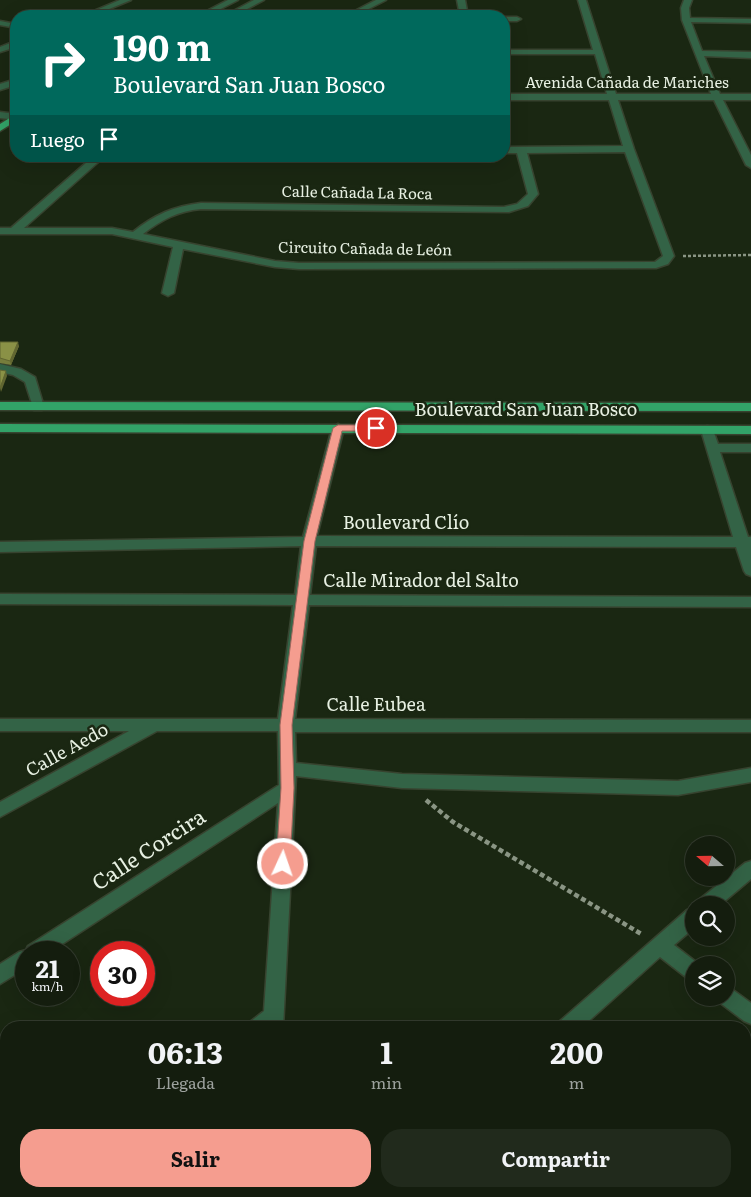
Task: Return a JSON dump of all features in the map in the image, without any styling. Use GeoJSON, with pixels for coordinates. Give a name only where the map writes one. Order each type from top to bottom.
{"type":"FeatureCollection","features":[{"type":"Feature","properties":{"kind":"main road","name":"Boulevard San Juan Bosco"},"geometry":{"type":"LineString","coordinates":[[0,406],[751,407]]}},
{"type":"Feature","properties":{"kind":"main road","name":"Boulevard San Juan Bosco"},"geometry":{"type":"LineString","coordinates":[[0,428],[751,430]]}},
{"type":"Feature","properties":{"kind":"street"},"geometry":{"type":"LineString","coordinates":[[101,10],[127,0]]}},
{"type":"Feature","properties":{"kind":"street"},"geometry":{"type":"LineString","coordinates":[[213,10],[234,0]]}},
{"type":"Feature","properties":{"kind":"street"},"geometry":{"type":"LineString","coordinates":[[240,10],[260,0]]}},
{"type":"Feature","properties":{"kind":"street"},"geometry":{"type":"LineString","coordinates":[[361,10],[382,0]]}},
{"type":"Feature","properties":{"kind":"street"},"geometry":{"type":"LineString","coordinates":[[582,0],[629,149],[670,256]]}},
{"type":"Feature","properties":{"kind":"street"},"geometry":{"type":"LineString","coordinates":[[688,0],[685,8],[686,20],[717,97],[748,153],[751,165]]}},
{"type":"Feature","properties":{"kind":"street"},"geometry":{"type":"LineString","coordinates":[[510,19],[517,19]]}},
{"type":"Feature","properties":{"kind":"street"},"geometry":{"type":"LineString","coordinates":[[686,20],[751,21]]}},
{"type":"Feature","properties":{"kind":"street"},"geometry":{"type":"LineString","coordinates":[[510,52],[598,52]]}},
{"type":"Feature","properties":{"kind":"street"},"geometry":{"type":"LineString","coordinates":[[699,53],[751,55]]}},
{"type":"Feature","properties":{"kind":"street","name":"Avenida Cañada de Mariches"},"geometry":{"type":"LineString","coordinates":[[510,97],[751,97]]}},
{"type":"Feature","properties":{"kind":"street"},"geometry":{"type":"LineString","coordinates":[[510,150],[629,149]]}},
{"type":"Feature","properties":{"kind":"street","name":"Calle Cañada La Roca"},"geometry":{"type":"LineString","coordinates":[[136,235],[156,218],[169,211],[201,206],[504,210],[518,208],[529,203],[533,194],[521,150]]}},
{"type":"Feature","properties":{"kind":"street"},"geometry":{"type":"LineString","coordinates":[[15,230],[93,162]]}},
{"type":"Feature","properties":{"kind":"street","name":"Circuito Cañada de León"},"geometry":{"type":"LineString","coordinates":[[0,231],[85,230],[136,235],[275,264],[299,266],[638,266],[656,265],[664,262],[670,256]]}},
{"type":"Feature","properties":{"kind":"street"},"geometry":{"type":"LineString","coordinates":[[168,293],[179,244]]}},
{"type":"Feature","properties":{"kind":"street"},"geometry":{"type":"LineString","coordinates":[[0,368],[17,372],[31,380],[38,407]]}},
{"type":"Feature","properties":{"kind":"street"},"geometry":{"type":"LineString","coordinates":[[274,1021],[288,788],[286,725],[309,541],[338,428]]}},
{"type":"Feature","properties":{"kind":"street"},"geometry":{"type":"LineString","coordinates":[[707,430],[746,542],[751,571]]}},
{"type":"Feature","properties":{"kind":"street"},"geometry":{"type":"LineString","coordinates":[[713,448],[751,448]]}},
{"type":"Feature","properties":{"kind":"street","name":"Boulevard Clío"},"geometry":{"type":"LineString","coordinates":[[0,547],[309,541],[746,542]]}},
{"type":"Feature","properties":{"kind":"street","name":"Calle Mirador del Salto"},"geometry":{"type":"LineString","coordinates":[[0,599],[751,602]]}},
{"type":"Feature","properties":{"kind":"street","name":"Calle Eubea"},"geometry":{"type":"LineString","coordinates":[[0,725],[751,726]]}},
{"type":"Feature","properties":{"kind":"street","name":"Calle Aedo"},"geometry":{"type":"LineString","coordinates":[[0,810],[154,725]]}},
{"type":"Feature","properties":{"kind":"street"},"geometry":{"type":"LineString","coordinates":[[287,769],[402,781],[678,788],[751,775]]}},
{"type":"Feature","properties":{"kind":"street","name":"Calle Corcira"},"geometry":{"type":"LineString","coordinates":[[52,941],[288,788]]}},
{"type":"Feature","properties":{"kind":"street"},"geometry":{"type":"LineString","coordinates":[[718,896],[751,868]]}},
{"type":"Feature","properties":{"kind":"street"},"geometry":{"type":"LineString","coordinates":[[574,1021],[685,923]]}},
{"type":"Feature","properties":{"kind":"street"},"geometry":{"type":"LineString","coordinates":[[659,945],[685,965]]}},
{"type":"Feature","properties":{"kind":"street"},"geometry":{"type":"LineString","coordinates":[[0,975],[15,965]]}},
{"type":"Feature","properties":{"kind":"street"},"geometry":{"type":"LineString","coordinates":[[735,1003],[751,1015]]}},
{"type":"Feature","properties":{"kind":"path"},"geometry":{"type":"LineString","coordinates":[[670,256],[751,255]]}},
{"type":"Feature","properties":{"kind":"path"},"geometry":{"type":"LineString","coordinates":[[402,781],[453,822],[659,945]]}},
{"type":"Feature","properties":{"kind":"building"},"geometry":{"type":"Polygon","coordinates":[[[0,342],[18,342],[10,361],[0,358],[0,342]]]}},
{"type":"Feature","properties":{"kind":"building"},"geometry":{"type":"Polygon","coordinates":[[[0,370],[6,371],[0,388],[0,370]]]}},
{"type":"Feature","properties":{"kind":"route"},"geometry":{"type":"LineString","coordinates":[[283,864],[288,788],[286,725],[309,541],[338,428],[376,428]]}}]}
